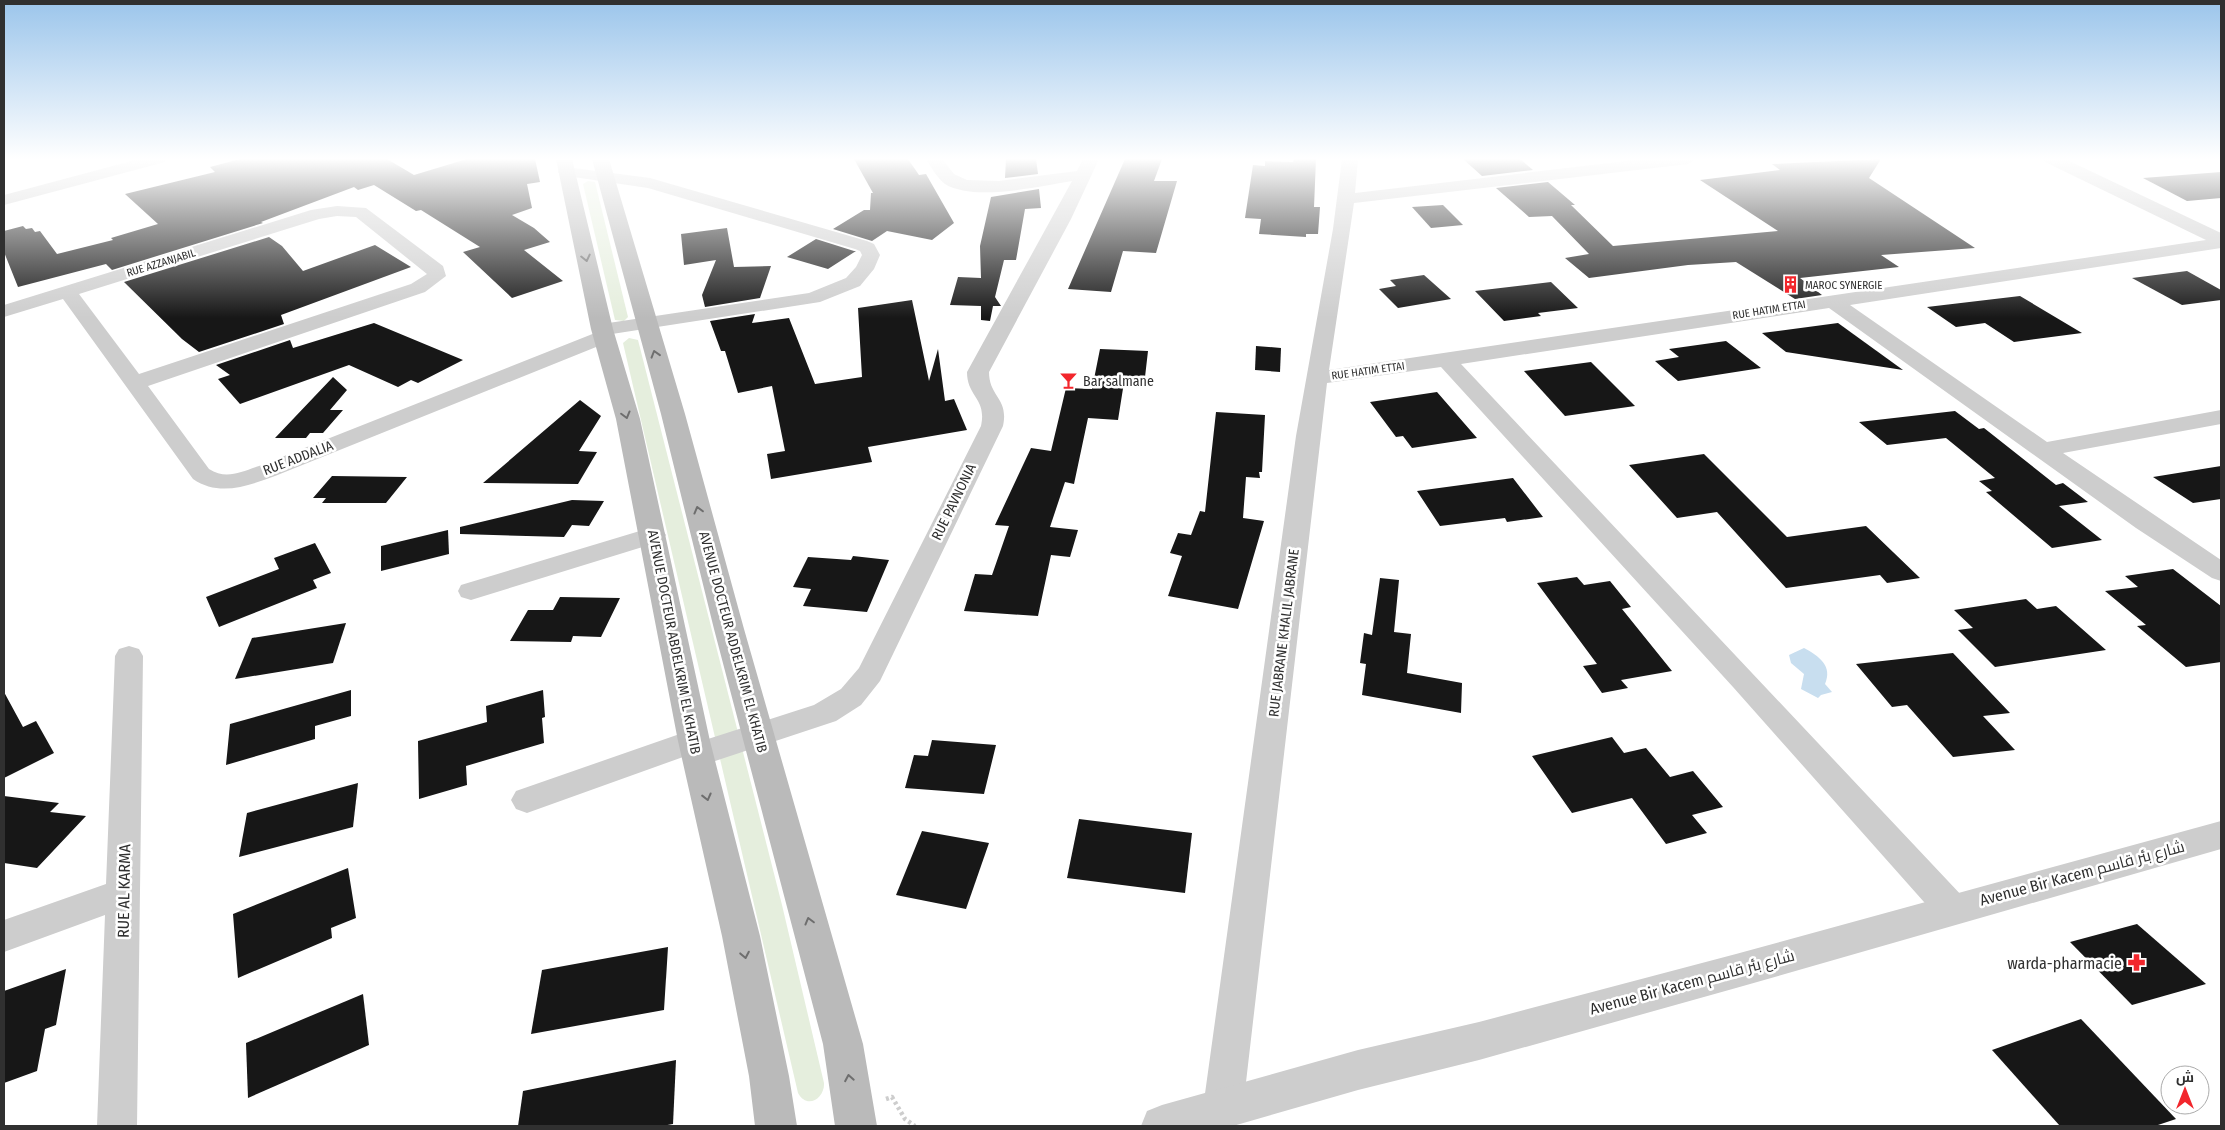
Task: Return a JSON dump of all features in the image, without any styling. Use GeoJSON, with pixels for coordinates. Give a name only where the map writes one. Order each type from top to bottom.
{"type":"FeatureCollection","features":[{"type":"Feature","properties":{"kind":"main road","name":"AVENUE DOCTEUR ABDELKRIM EL KHATIB"},"geometry":{"type":"LineString","coordinates":[[575,212],[603,333],[628,419],[695,748],[741,936],[769,1076],[776,1126]]}},
{"type":"Feature","properties":{"kind":"main road","name":"AVENUE DOCTEUR ADDELKRIM EL KHATIB"},"geometry":{"type":"LineString","coordinates":[[614,212],[673,414],[843,1044],[856,1126]]}},
{"type":"Feature","properties":{"kind":"street","name":"RUE AZZANJABIL"},"geometry":{"type":"LineString","coordinates":[[4,311],[317,214],[339,212]]}},
{"type":"Feature","properties":{"kind":"street","name":"RUE AZZANJABIL"},"geometry":{"type":"LineString","coordinates":[[135,383],[418,288],[436,276],[434,266],[360,212],[356,212]]}},
{"type":"Feature","properties":{"kind":"street","name":"RUE ADDALIA"},"geometry":{"type":"LineString","coordinates":[[67,292],[201,474],[207,480],[223,482],[267,471],[603,333],[645,322],[813,298],[853,282],[865,269],[871,255],[868,248],[843,238],[749,212]]}},
{"type":"Feature","properties":{"kind":"street","name":"RUE PAVNONIA"},"geometry":{"type":"LineString","coordinates":[[527,800],[695,748],[758,734],[825,713],[839,706],[856,692],[870,674],[992,426],[996,415],[995,408],[978,385],[978,372],[1065,212]]}},
{"type":"Feature","properties":{"kind":"street","name":"RUE JABRANE KHALIL JABRANE"},"geometry":{"type":"LineString","coordinates":[[1223,1108],[1316,378],[1330,310],[1345,212]]}},
{"type":"Feature","properties":{"kind":"street"},"geometry":{"type":"LineString","coordinates":[[2160,212],[2221,241]]}},
{"type":"Feature","properties":{"kind":"street","name":"RUE HATIM ETTAI"},"geometry":{"type":"LineString","coordinates":[[1316,378],[1446,360],[2221,241]]}},
{"type":"Feature","properties":{"kind":"street"},"geometry":{"type":"LineString","coordinates":[[1830,300],[2145,522],[2221,572]]}},
{"type":"Feature","properties":{"kind":"street"},"geometry":{"type":"LineString","coordinates":[[1446,360],[1743,680],[1952,909]]}},
{"type":"Feature","properties":{"kind":"street"},"geometry":{"type":"LineString","coordinates":[[2044,450],[2221,417]]}},
{"type":"Feature","properties":{"kind":"street"},"geometry":{"type":"LineString","coordinates":[[471,591],[652,535]]}},
{"type":"Feature","properties":{"kind":"street","name":"RUE AL KARMA"},"geometry":{"type":"LineString","coordinates":[[117,1126],[129,656]]}},
{"type":"Feature","properties":{"kind":"street","name":"Avenue Bir Kacem شارع بئر قاسم"},"geometry":{"type":"LineString","coordinates":[[1162,1126],[1358,1070],[1479,1041],[2221,835]]}},
{"type":"Feature","properties":{"kind":"street"},"geometry":{"type":"LineString","coordinates":[[4,936],[124,893]]}},
{"type":"Feature","properties":{"kind":"green space"},"geometry":{"type":"Polygon","coordinates":[[[590,212],[602,212],[628,317],[624,321],[615,320],[590,212]]]}},
{"type":"Feature","properties":{"kind":"green space"},"geometry":{"type":"Polygon","coordinates":[[[629,338],[638,340],[782,905],[824,1083],[822,1093],[815,1100],[806,1101],[798,1093],[623,343],[629,338]]]}},
{"type":"Feature","properties":{"kind":"water"},"geometry":{"type":"Polygon","coordinates":[[[1804,648],[1815,654],[1823,662],[1827,672],[1825,684],[1832,692],[1821,695],[1818,698],[1801,689],[1804,674],[1791,663],[1789,655],[1804,648]]]}},
{"type":"Feature","properties":{"kind":"building"},"geometry":{"type":"Polygon","coordinates":[[[145,212],[288,212],[261,222],[263,223],[112,270],[106,264],[18,287],[4,252],[4,231],[23,226],[26,229],[32,228],[35,232],[40,231],[57,254],[113,240],[111,238],[158,224],[145,212]]]}},
{"type":"Feature","properties":{"kind":"building"},"geometry":{"type":"Polygon","coordinates":[[[424,212],[521,212],[512,215],[534,228],[550,242],[524,250],[563,281],[512,298],[463,252],[480,247],[424,212]]]}},
{"type":"Feature","properties":{"kind":"building"},"geometry":{"type":"Polygon","coordinates":[[[861,212],[948,212],[954,223],[932,240],[887,231],[872,241],[833,229],[861,212]]]}},
{"type":"Feature","properties":{"kind":"building"},"geometry":{"type":"Polygon","coordinates":[[[988,212],[1025,212],[1016,260],[1004,260],[995,297],[1001,306],[993,306],[990,321],[981,320],[981,306],[950,305],[958,277],[981,278],[980,246],[988,212]]]}},
{"type":"Feature","properties":{"kind":"building"},"geometry":{"type":"Polygon","coordinates":[[[1102,212],[1168,212],[1156,253],[1123,251],[1111,292],[1068,289],[1102,212]]]}},
{"type":"Feature","properties":{"kind":"building"},"geometry":{"type":"Polygon","coordinates":[[[1246,212],[1320,212],[1318,234],[1306,234],[1306,237],[1259,234],[1261,219],[1245,218],[1246,212]]]}},
{"type":"Feature","properties":{"kind":"building"},"geometry":{"type":"Polygon","coordinates":[[[1416,212],[1450,212],[1463,225],[1431,228],[1416,212]]]}},
{"type":"Feature","properties":{"kind":"building"},"geometry":{"type":"Polygon","coordinates":[[[1523,212],[1578,212],[1613,246],[1778,231],[1749,212],[1920,212],[1975,248],[1881,255],[1899,267],[1800,278],[1822,295],[1795,299],[1736,262],[1688,265],[1589,278],[1565,258],[1589,254],[1552,216],[1529,217],[1523,212]]]}},
{"type":"Feature","properties":{"kind":"building"},"geometry":{"type":"Polygon","coordinates":[[[727,228],[734,267],[771,266],[760,298],[705,307],[702,295],[716,260],[684,265],[681,234],[727,228]]]}},
{"type":"Feature","properties":{"kind":"building"},"geometry":{"type":"Polygon","coordinates":[[[269,237],[282,246],[303,271],[375,245],[411,267],[281,315],[284,324],[199,352],[182,339],[124,282],[269,237]]]}},
{"type":"Feature","properties":{"kind":"building"},"geometry":{"type":"Polygon","coordinates":[[[816,239],[856,251],[828,269],[787,257],[816,239]]]}},
{"type":"Feature","properties":{"kind":"building"},"geometry":{"type":"Polygon","coordinates":[[[2187,271],[2221,290],[2221,300],[2182,305],[2132,278],[2187,271]]]}},
{"type":"Feature","properties":{"kind":"building"},"geometry":{"type":"Polygon","coordinates":[[[1424,275],[1451,299],[1398,308],[1379,289],[1396,286],[1390,280],[1424,275]]]}},
{"type":"Feature","properties":{"kind":"building"},"geometry":{"type":"Polygon","coordinates":[[[1551,282],[1578,308],[1538,313],[1541,316],[1504,321],[1475,291],[1551,282]]]}},
{"type":"Feature","properties":{"kind":"building"},"geometry":{"type":"Polygon","coordinates":[[[2020,296],[2082,333],[2014,342],[1985,323],[1956,327],[1927,307],[2020,296]]]}},
{"type":"Feature","properties":{"kind":"building"},"geometry":{"type":"Polygon","coordinates":[[[912,300],[929,381],[938,349],[945,401],[954,399],[967,430],[868,447],[872,462],[771,479],[767,454],[785,451],[772,386],[738,393],[725,351],[721,351],[710,321],[755,314],[752,323],[789,318],[815,384],[862,377],[858,308],[912,300]]]}},
{"type":"Feature","properties":{"kind":"building"},"geometry":{"type":"Polygon","coordinates":[[[374,323],[463,360],[418,383],[411,380],[398,387],[349,365],[240,404],[218,379],[230,375],[216,365],[290,340],[293,348],[374,323]]]}},
{"type":"Feature","properties":{"kind":"building"},"geometry":{"type":"Polygon","coordinates":[[[1838,323],[1903,370],[1786,352],[1762,333],[1838,323]]]}},
{"type":"Feature","properties":{"kind":"building"},"geometry":{"type":"Polygon","coordinates":[[[1726,341],[1761,368],[1678,381],[1655,361],[1679,357],[1669,349],[1726,341]]]}},
{"type":"Feature","properties":{"kind":"building"},"geometry":{"type":"Polygon","coordinates":[[[1256,346],[1281,348],[1280,372],[1255,370],[1256,346]]]}},
{"type":"Feature","properties":{"kind":"building"},"geometry":{"type":"Polygon","coordinates":[[[1100,349],[1148,351],[1145,377],[1125,376],[1118,420],[1088,418],[1074,484],[1065,482],[1050,527],[1078,530],[1070,557],[1051,555],[1038,616],[964,611],[975,574],[992,575],[1009,526],[995,525],[1031,448],[1051,451],[1066,388],[1092,389],[1100,349]]]}},
{"type":"Feature","properties":{"kind":"building"},"geometry":{"type":"Polygon","coordinates":[[[1591,362],[1635,406],[1565,416],[1524,371],[1591,362]]]}},
{"type":"Feature","properties":{"kind":"building"},"geometry":{"type":"Polygon","coordinates":[[[333,377],[347,390],[330,410],[343,410],[323,433],[310,433],[306,438],[275,438],[333,377]]]}},
{"type":"Feature","properties":{"kind":"building"},"geometry":{"type":"Polygon","coordinates":[[[1437,392],[1477,438],[1412,448],[1403,436],[1396,437],[1370,402],[1437,392]]]}},
{"type":"Feature","properties":{"kind":"building"},"geometry":{"type":"Polygon","coordinates":[[[580,400],[601,416],[579,451],[597,452],[578,484],[483,483],[580,400]]]}},
{"type":"Feature","properties":{"kind":"building"},"geometry":{"type":"Polygon","coordinates":[[[1955,411],[1979,429],[1984,428],[2056,485],[2063,483],[2088,502],[2059,506],[2102,540],[2052,548],[1986,492],[1992,491],[1979,481],[1995,478],[1946,438],[1887,445],[1859,422],[1955,411]]]}},
{"type":"Feature","properties":{"kind":"building"},"geometry":{"type":"Polygon","coordinates":[[[1216,412],[1265,415],[1262,472],[1259,472],[1260,478],[1246,477],[1243,518],[1264,521],[1238,609],[1168,596],[1182,556],[1170,553],[1178,533],[1191,535],[1200,511],[1205,512],[1216,412]]]}},
{"type":"Feature","properties":{"kind":"building"},"geometry":{"type":"Polygon","coordinates":[[[1704,454],[1787,537],[1866,526],[1920,578],[1887,583],[1880,575],[1786,588],[1717,512],[1677,518],[1629,465],[1704,454]]]}},
{"type":"Feature","properties":{"kind":"building"},"geometry":{"type":"Polygon","coordinates":[[[2221,466],[2221,499],[2193,503],[2153,477],[2221,466]]]}},
{"type":"Feature","properties":{"kind":"building"},"geometry":{"type":"Polygon","coordinates":[[[332,476],[407,477],[386,503],[322,503],[326,498],[313,498],[332,476]]]}},
{"type":"Feature","properties":{"kind":"building"},"geometry":{"type":"Polygon","coordinates":[[[1513,478],[1543,517],[1507,522],[1505,518],[1440,526],[1417,491],[1513,478]]]}},
{"type":"Feature","properties":{"kind":"building"},"geometry":{"type":"Polygon","coordinates":[[[572,500],[604,501],[589,526],[572,525],[564,537],[460,534],[460,527],[572,500]]]}},
{"type":"Feature","properties":{"kind":"building"},"geometry":{"type":"Polygon","coordinates":[[[448,530],[449,554],[381,571],[381,546],[448,530]]]}},
{"type":"Feature","properties":{"kind":"building"},"geometry":{"type":"Polygon","coordinates":[[[315,543],[331,573],[313,580],[317,588],[219,627],[206,597],[279,569],[274,558],[315,543]]]}},
{"type":"Feature","properties":{"kind":"building"},"geometry":{"type":"Polygon","coordinates":[[[853,556],[889,560],[867,612],[803,606],[811,589],[793,587],[808,557],[851,560],[853,556]]]}},
{"type":"Feature","properties":{"kind":"building"},"geometry":{"type":"Polygon","coordinates":[[[2173,569],[2221,606],[2221,662],[2186,667],[2137,626],[2146,625],[2105,591],[2138,587],[2125,576],[2173,569]]]}},
{"type":"Feature","properties":{"kind":"building"},"geometry":{"type":"Polygon","coordinates":[[[1577,577],[1584,585],[1610,581],[1631,607],[1622,609],[1672,671],[1621,680],[1628,688],[1602,693],[1583,666],[1597,664],[1537,583],[1577,577]]]}},
{"type":"Feature","properties":{"kind":"building"},"geometry":{"type":"Polygon","coordinates":[[[1380,578],[1399,580],[1394,632],[1411,634],[1407,673],[1462,683],[1461,713],[1362,695],[1366,664],[1360,663],[1364,633],[1372,635],[1380,578]]]}},
{"type":"Feature","properties":{"kind":"building"},"geometry":{"type":"Polygon","coordinates":[[[560,597],[620,598],[601,637],[573,636],[571,642],[510,641],[528,610],[553,610],[560,597]]]}},
{"type":"Feature","properties":{"kind":"building"},"geometry":{"type":"Polygon","coordinates":[[[2026,599],[2037,609],[2056,606],[2106,650],[1995,667],[1958,630],[1973,628],[1954,610],[2026,599]]]}},
{"type":"Feature","properties":{"kind":"building"},"geometry":{"type":"Polygon","coordinates":[[[346,623],[333,663],[235,679],[252,638],[346,623]]]}},
{"type":"Feature","properties":{"kind":"building"},"geometry":{"type":"Polygon","coordinates":[[[1953,653],[2010,713],[1983,716],[2015,750],[1953,757],[1907,705],[1892,707],[1856,664],[1953,653]]]}},
{"type":"Feature","properties":{"kind":"building"},"geometry":{"type":"Polygon","coordinates":[[[351,690],[351,716],[315,726],[315,739],[226,765],[230,724],[351,690]]]}},
{"type":"Feature","properties":{"kind":"building"},"geometry":{"type":"Polygon","coordinates":[[[543,690],[545,717],[542,718],[544,743],[466,766],[467,785],[419,799],[418,741],[487,722],[486,706],[543,690]]]}},
{"type":"Feature","properties":{"kind":"building"},"geometry":{"type":"Polygon","coordinates":[[[4,692],[23,727],[36,721],[54,753],[4,778],[4,692]]]}},
{"type":"Feature","properties":{"kind":"building"},"geometry":{"type":"Polygon","coordinates":[[[1612,737],[1624,753],[1646,748],[1670,777],[1693,771],[1723,807],[1692,815],[1707,833],[1666,844],[1632,798],[1572,813],[1532,756],[1612,737]]]}},
{"type":"Feature","properties":{"kind":"building"},"geometry":{"type":"Polygon","coordinates":[[[932,740],[996,745],[984,794],[905,788],[914,755],[928,756],[932,740]]]}},
{"type":"Feature","properties":{"kind":"building"},"geometry":{"type":"Polygon","coordinates":[[[358,783],[353,827],[239,857],[247,813],[358,783]]]}},
{"type":"Feature","properties":{"kind":"building"},"geometry":{"type":"Polygon","coordinates":[[[4,796],[59,803],[50,812],[86,816],[37,868],[4,863],[4,796]]]}},
{"type":"Feature","properties":{"kind":"building"},"geometry":{"type":"Polygon","coordinates":[[[1079,819],[1192,833],[1185,893],[1067,878],[1079,819]]]}},
{"type":"Feature","properties":{"kind":"building"},"geometry":{"type":"Polygon","coordinates":[[[922,831],[989,843],[966,909],[896,895],[922,831]]]}},
{"type":"Feature","properties":{"kind":"building"},"geometry":{"type":"Polygon","coordinates":[[[348,868],[356,918],[331,928],[332,938],[238,978],[233,914],[348,868]]]}},
{"type":"Feature","properties":{"kind":"building","name":"warda-pharmacie"},"geometry":{"type":"Polygon","coordinates":[[[2137,924],[2206,984],[2132,1005],[2070,942],[2137,924]]]}},
{"type":"Feature","properties":{"kind":"building"},"geometry":{"type":"Polygon","coordinates":[[[668,947],[664,1010],[531,1034],[542,970],[668,947]]]}},
{"type":"Feature","properties":{"kind":"building"},"geometry":{"type":"Polygon","coordinates":[[[66,969],[56,1025],[45,1029],[37,1071],[4,1083],[4,991],[66,969]]]}},
{"type":"Feature","properties":{"kind":"building"},"geometry":{"type":"Polygon","coordinates":[[[363,994],[369,1045],[248,1098],[246,1043],[363,994]]]}},
{"type":"Feature","properties":{"kind":"building"},"geometry":{"type":"Polygon","coordinates":[[[2081,1019],[2160,1102],[2160,1115],[2172,1115],[2176,1119],[2155,1126],[2060,1126],[1992,1050],[2081,1019]]]}},
{"type":"Feature","properties":{"kind":"building"},"geometry":{"type":"Polygon","coordinates":[[[676,1060],[673,1124],[662,1126],[518,1126],[523,1091],[676,1060]]]}},
{"type":"Feature","properties":{"kind":"place","name":"MAROC SYNERGIE"},"geometry":{"type":"Point","coordinates":[1791,285]}},
{"type":"Feature","properties":{"kind":"place","name":"Bar salmane"},"geometry":{"type":"Point","coordinates":[1069,381]}},
{"type":"Feature","properties":{"kind":"place","name":"warda-pharmacie"},"geometry":{"type":"Point","coordinates":[2136,963]}}]}
